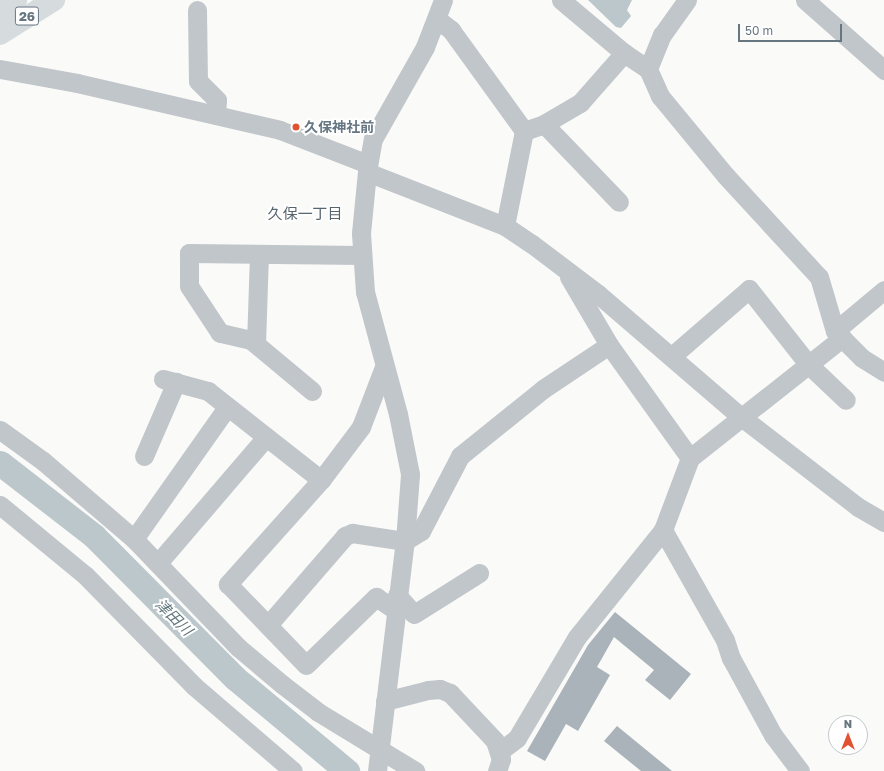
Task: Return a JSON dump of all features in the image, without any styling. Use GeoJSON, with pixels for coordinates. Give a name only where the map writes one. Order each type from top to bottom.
{"type":"FeatureCollection","features":[{"type":"Feature","properties":{"kind":"highway","name":"26"},"geometry":{"type":"LineString","coordinates":[[0,10],[16,0]]}},
{"type":"Feature","properties":{"kind":"highway","name":"26"},"geometry":{"type":"LineString","coordinates":[[0,34],[54,0]]}},
{"type":"Feature","properties":{"kind":"street"},"geometry":{"type":"LineString","coordinates":[[377,771],[396,603],[405,541],[410,474],[398,414],[384,367],[365,292],[361,255],[367,168],[373,139],[406,85],[443,0]]}},
{"type":"Feature","properties":{"kind":"street"},"geometry":{"type":"LineString","coordinates":[[561,0],[624,53],[648,69],[660,96],[726,176],[819,277],[839,335],[862,358],[884,372]]}},
{"type":"Feature","properties":{"kind":"street"},"geometry":{"type":"LineString","coordinates":[[648,69],[662,35],[687,0]]}},
{"type":"Feature","properties":{"kind":"street"},"geometry":{"type":"LineString","coordinates":[[805,0],[884,70]]}},
{"type":"Feature","properties":{"kind":"street"},"geometry":{"type":"LineString","coordinates":[[197,10],[198,81],[217,100],[216,115]]}},
{"type":"Feature","properties":{"kind":"street"},"geometry":{"type":"LineString","coordinates":[[436,19],[451,30],[524,131],[505,226]]}},
{"type":"Feature","properties":{"kind":"street"},"geometry":{"type":"LineString","coordinates":[[524,131],[544,124],[580,103],[624,53]]}},
{"type":"Feature","properties":{"kind":"street"},"geometry":{"type":"LineString","coordinates":[[0,69],[77,83],[280,130],[505,226],[598,294],[740,416],[858,507],[884,522]]}},
{"type":"Feature","properties":{"kind":"street"},"geometry":{"type":"LineString","coordinates":[[544,124],[618,202]]}},
{"type":"Feature","properties":{"kind":"street"},"geometry":{"type":"LineString","coordinates":[[312,391],[251,340],[220,333],[189,286],[189,253],[361,255]]}},
{"type":"Feature","properties":{"kind":"street"},"geometry":{"type":"LineString","coordinates":[[256,344],[259,254]]}},
{"type":"Feature","properties":{"kind":"street"},"geometry":{"type":"LineString","coordinates":[[566,271],[609,345],[690,458]]}},
{"type":"Feature","properties":{"kind":"street"},"geometry":{"type":"LineString","coordinates":[[672,356],[749,289],[808,364],[846,400]]}},
{"type":"Feature","properties":{"kind":"street"},"geometry":{"type":"LineString","coordinates":[[500,751],[517,738],[577,637],[663,530],[690,458],[740,416],[808,364],[884,290]]}},
{"type":"Feature","properties":{"kind":"street"},"geometry":{"type":"LineString","coordinates":[[268,625],[345,536],[352,534],[405,541],[421,531],[460,456],[544,389],[609,345]]}},
{"type":"Feature","properties":{"kind":"street"},"geometry":{"type":"LineString","coordinates":[[384,367],[361,427],[321,480],[228,584],[306,665],[376,597],[396,603],[414,614],[479,573]]}},
{"type":"Feature","properties":{"kind":"street"},"geometry":{"type":"LineString","coordinates":[[144,456],[170,381],[208,391],[321,480]]}},
{"type":"Feature","properties":{"kind":"street"},"geometry":{"type":"LineString","coordinates":[[134,539],[227,407]]}},
{"type":"Feature","properties":{"kind":"street"},"geometry":{"type":"LineString","coordinates":[[0,430],[43,461],[134,539],[239,648],[278,681],[318,712],[415,771]]}},
{"type":"Feature","properties":{"kind":"street"},"geometry":{"type":"LineString","coordinates":[[158,563],[266,437]]}},
{"type":"Feature","properties":{"kind":"street"},"geometry":{"type":"LineString","coordinates":[[0,505],[85,575],[194,686],[293,771]]}},
{"type":"Feature","properties":{"kind":"street"},"geometry":{"type":"LineString","coordinates":[[663,530],[725,640],[731,658],[773,735],[800,771]]}},
{"type":"Feature","properties":{"kind":"street"},"geometry":{"type":"LineString","coordinates":[[385,701],[428,690],[440,689],[450,693],[494,741],[500,751],[497,771]]}},
{"type":"Feature","properties":{"kind":"shaded area"},"geometry":{"type":"Polygon","coordinates":[[[588,0],[632,0],[627,10],[631,16],[621,28],[616,27],[588,0]]]}},
{"type":"Feature","properties":{"kind":"building"},"geometry":{"type":"Polygon","coordinates":[[[615,612],[691,674],[670,700],[645,680],[654,670],[614,637],[597,667],[610,675],[578,731],[566,724],[545,761],[527,751],[588,645],[615,612]]]}},
{"type":"Feature","properties":{"kind":"building"},"geometry":{"type":"Polygon","coordinates":[[[617,726],[672,771],[641,771],[604,741],[617,726]]]}},
{"type":"Feature","properties":{"kind":"waterway","name":"津田川"},"geometry":{"type":"LineString","coordinates":[[0,463],[94,536],[235,678],[347,771]]}},
{"type":"Feature","properties":{"kind":"place","name":"久保神社前"},"geometry":{"type":"Point","coordinates":[296,127]}},
{"type":"Feature","properties":{"kind":"district","name":"久保一丁目"},"geometry":{"type":"Point","coordinates":[305,214]}}]}
